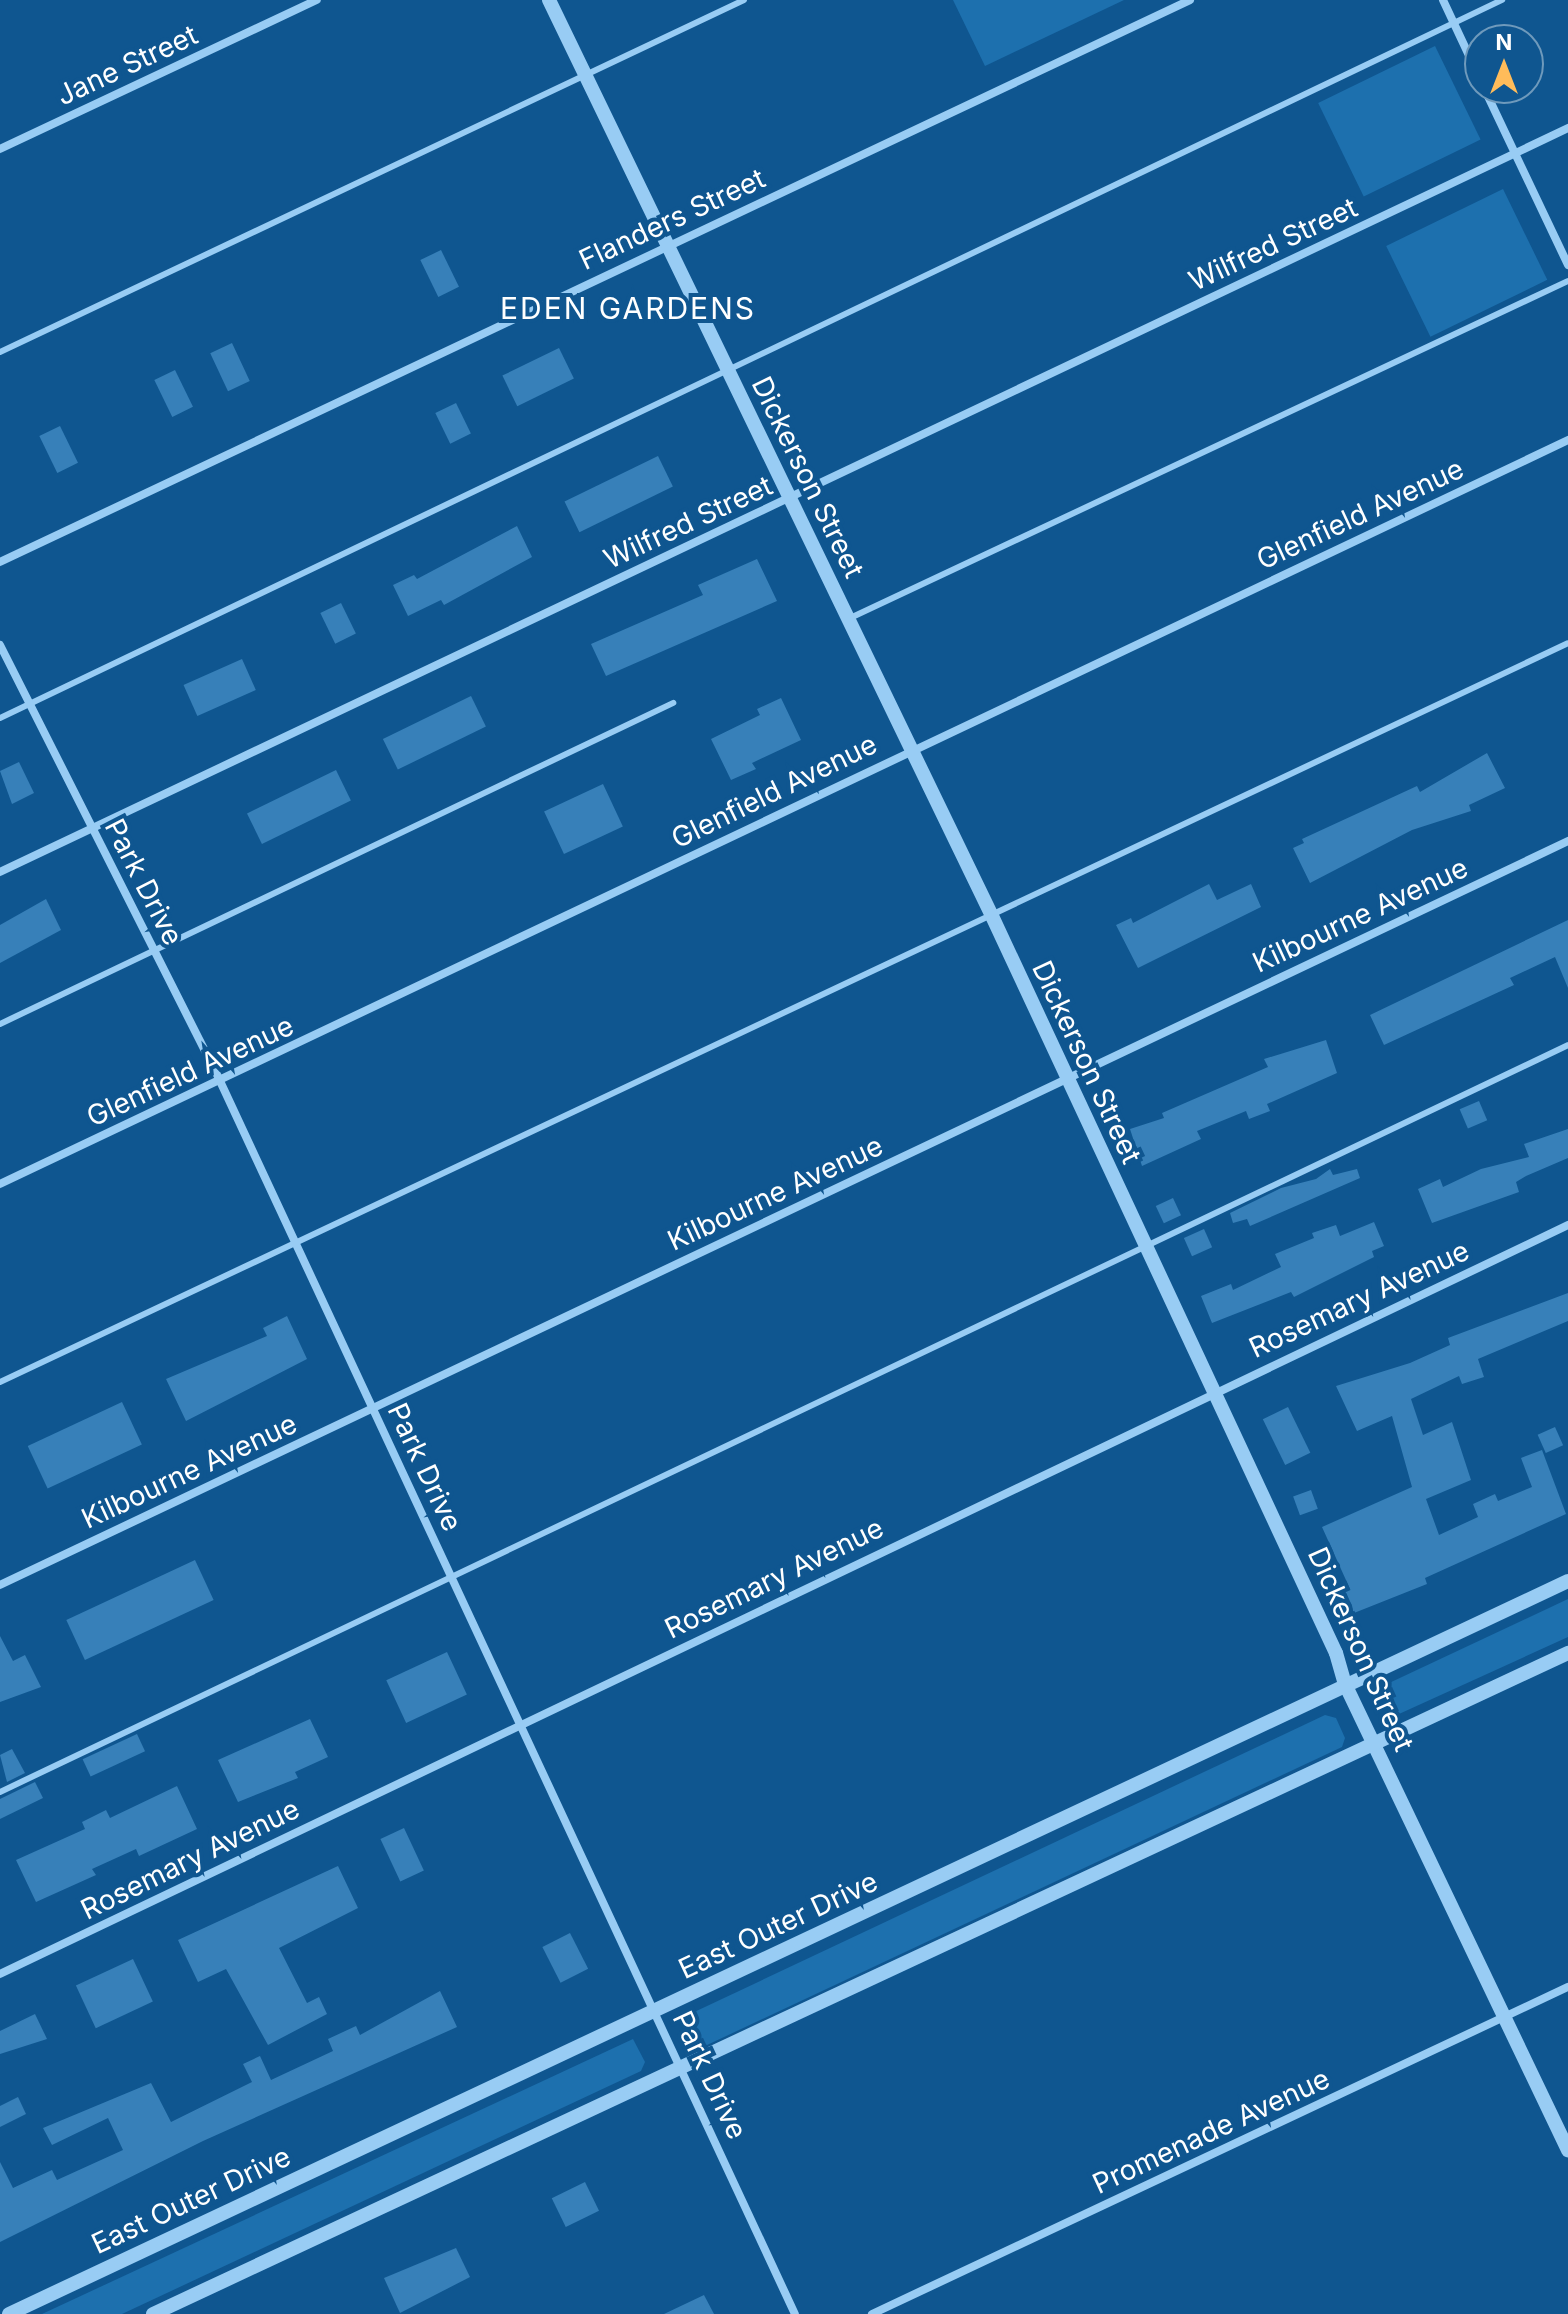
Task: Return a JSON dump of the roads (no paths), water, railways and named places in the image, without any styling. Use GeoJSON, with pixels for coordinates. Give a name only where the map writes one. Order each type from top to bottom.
{"type":"FeatureCollection","features":[{"type":"Feature","properties":{"kind":"street","name":"Jane Street"},"geometry":{"type":"LineString","coordinates":[[0,149],[317,0]]}},
{"type":"Feature","properties":{"kind":"street","name":"Dickerson Street"},"geometry":{"type":"LineString","coordinates":[[549,0],[992,916],[1066,1081],[1336,1653],[1345,1684],[1568,2150]]}},
{"type":"Feature","properties":{"kind":"street","name":"Flanders Street"},"geometry":{"type":"LineString","coordinates":[[0,562],[1190,0]]}},
{"type":"Feature","properties":{"kind":"street"},"geometry":{"type":"LineString","coordinates":[[1443,0],[1464,45]]}},
{"type":"Feature","properties":{"kind":"street"},"geometry":{"type":"LineString","coordinates":[[1492,104],[1568,265]]}},
{"type":"Feature","properties":{"kind":"street","name":"Wilfred Street"},"geometry":{"type":"LineString","coordinates":[[0,872],[1568,128]]}},
{"type":"Feature","properties":{"kind":"street","name":"Glenfield Avenue"},"geometry":{"type":"LineString","coordinates":[[0,1184],[1568,440]]}},
{"type":"Feature","properties":{"kind":"street","name":"Park Drive"},"geometry":{"type":"LineString","coordinates":[[0,645],[220,1081],[683,2066],[795,2314]]}},
{"type":"Feature","properties":{"kind":"street","name":"Kilbourne Avenue"},"geometry":{"type":"LineString","coordinates":[[0,1585],[1568,841]]}},
{"type":"Feature","properties":{"kind":"street","name":"Rosemary Avenue"},"geometry":{"type":"LineString","coordinates":[[0,1974],[523,1726],[1213,1390],[1568,1225]]}},
{"type":"Feature","properties":{"kind":"street","name":"East Outer Drive"},"geometry":{"type":"LineString","coordinates":[[9,2314],[657,2012],[1568,1581]]}},
{"type":"Feature","properties":{"kind":"street"},"geometry":{"type":"LineString","coordinates":[[153,2314],[1568,1653]]}},
{"type":"Feature","properties":{"kind":"street","name":"Promenade Avenue"},"geometry":{"type":"LineString","coordinates":[[872,2314],[1568,1987]]}},
{"type":"Feature","properties":{"kind":"lane"},"geometry":{"type":"LineString","coordinates":[[0,352],[744,0]]}},
{"type":"Feature","properties":{"kind":"lane"},"geometry":{"type":"LineString","coordinates":[[0,718],[1502,0]]}},
{"type":"Feature","properties":{"kind":"lane"},"geometry":{"type":"LineString","coordinates":[[848,619],[1568,281]]}},
{"type":"Feature","properties":{"kind":"lane"},"geometry":{"type":"LineString","coordinates":[[0,1382],[1568,643]]}},
{"type":"Feature","properties":{"kind":"lane"},"geometry":{"type":"LineString","coordinates":[[0,1024],[673,703]]}},
{"type":"Feature","properties":{"kind":"lane"},"geometry":{"type":"LineString","coordinates":[[0,1792],[1568,1045]]}},
{"type":"Feature","properties":{"kind":"district","name":"EDEN GARDENS"},"geometry":{"type":"Point","coordinates":[628,308]}}]}
